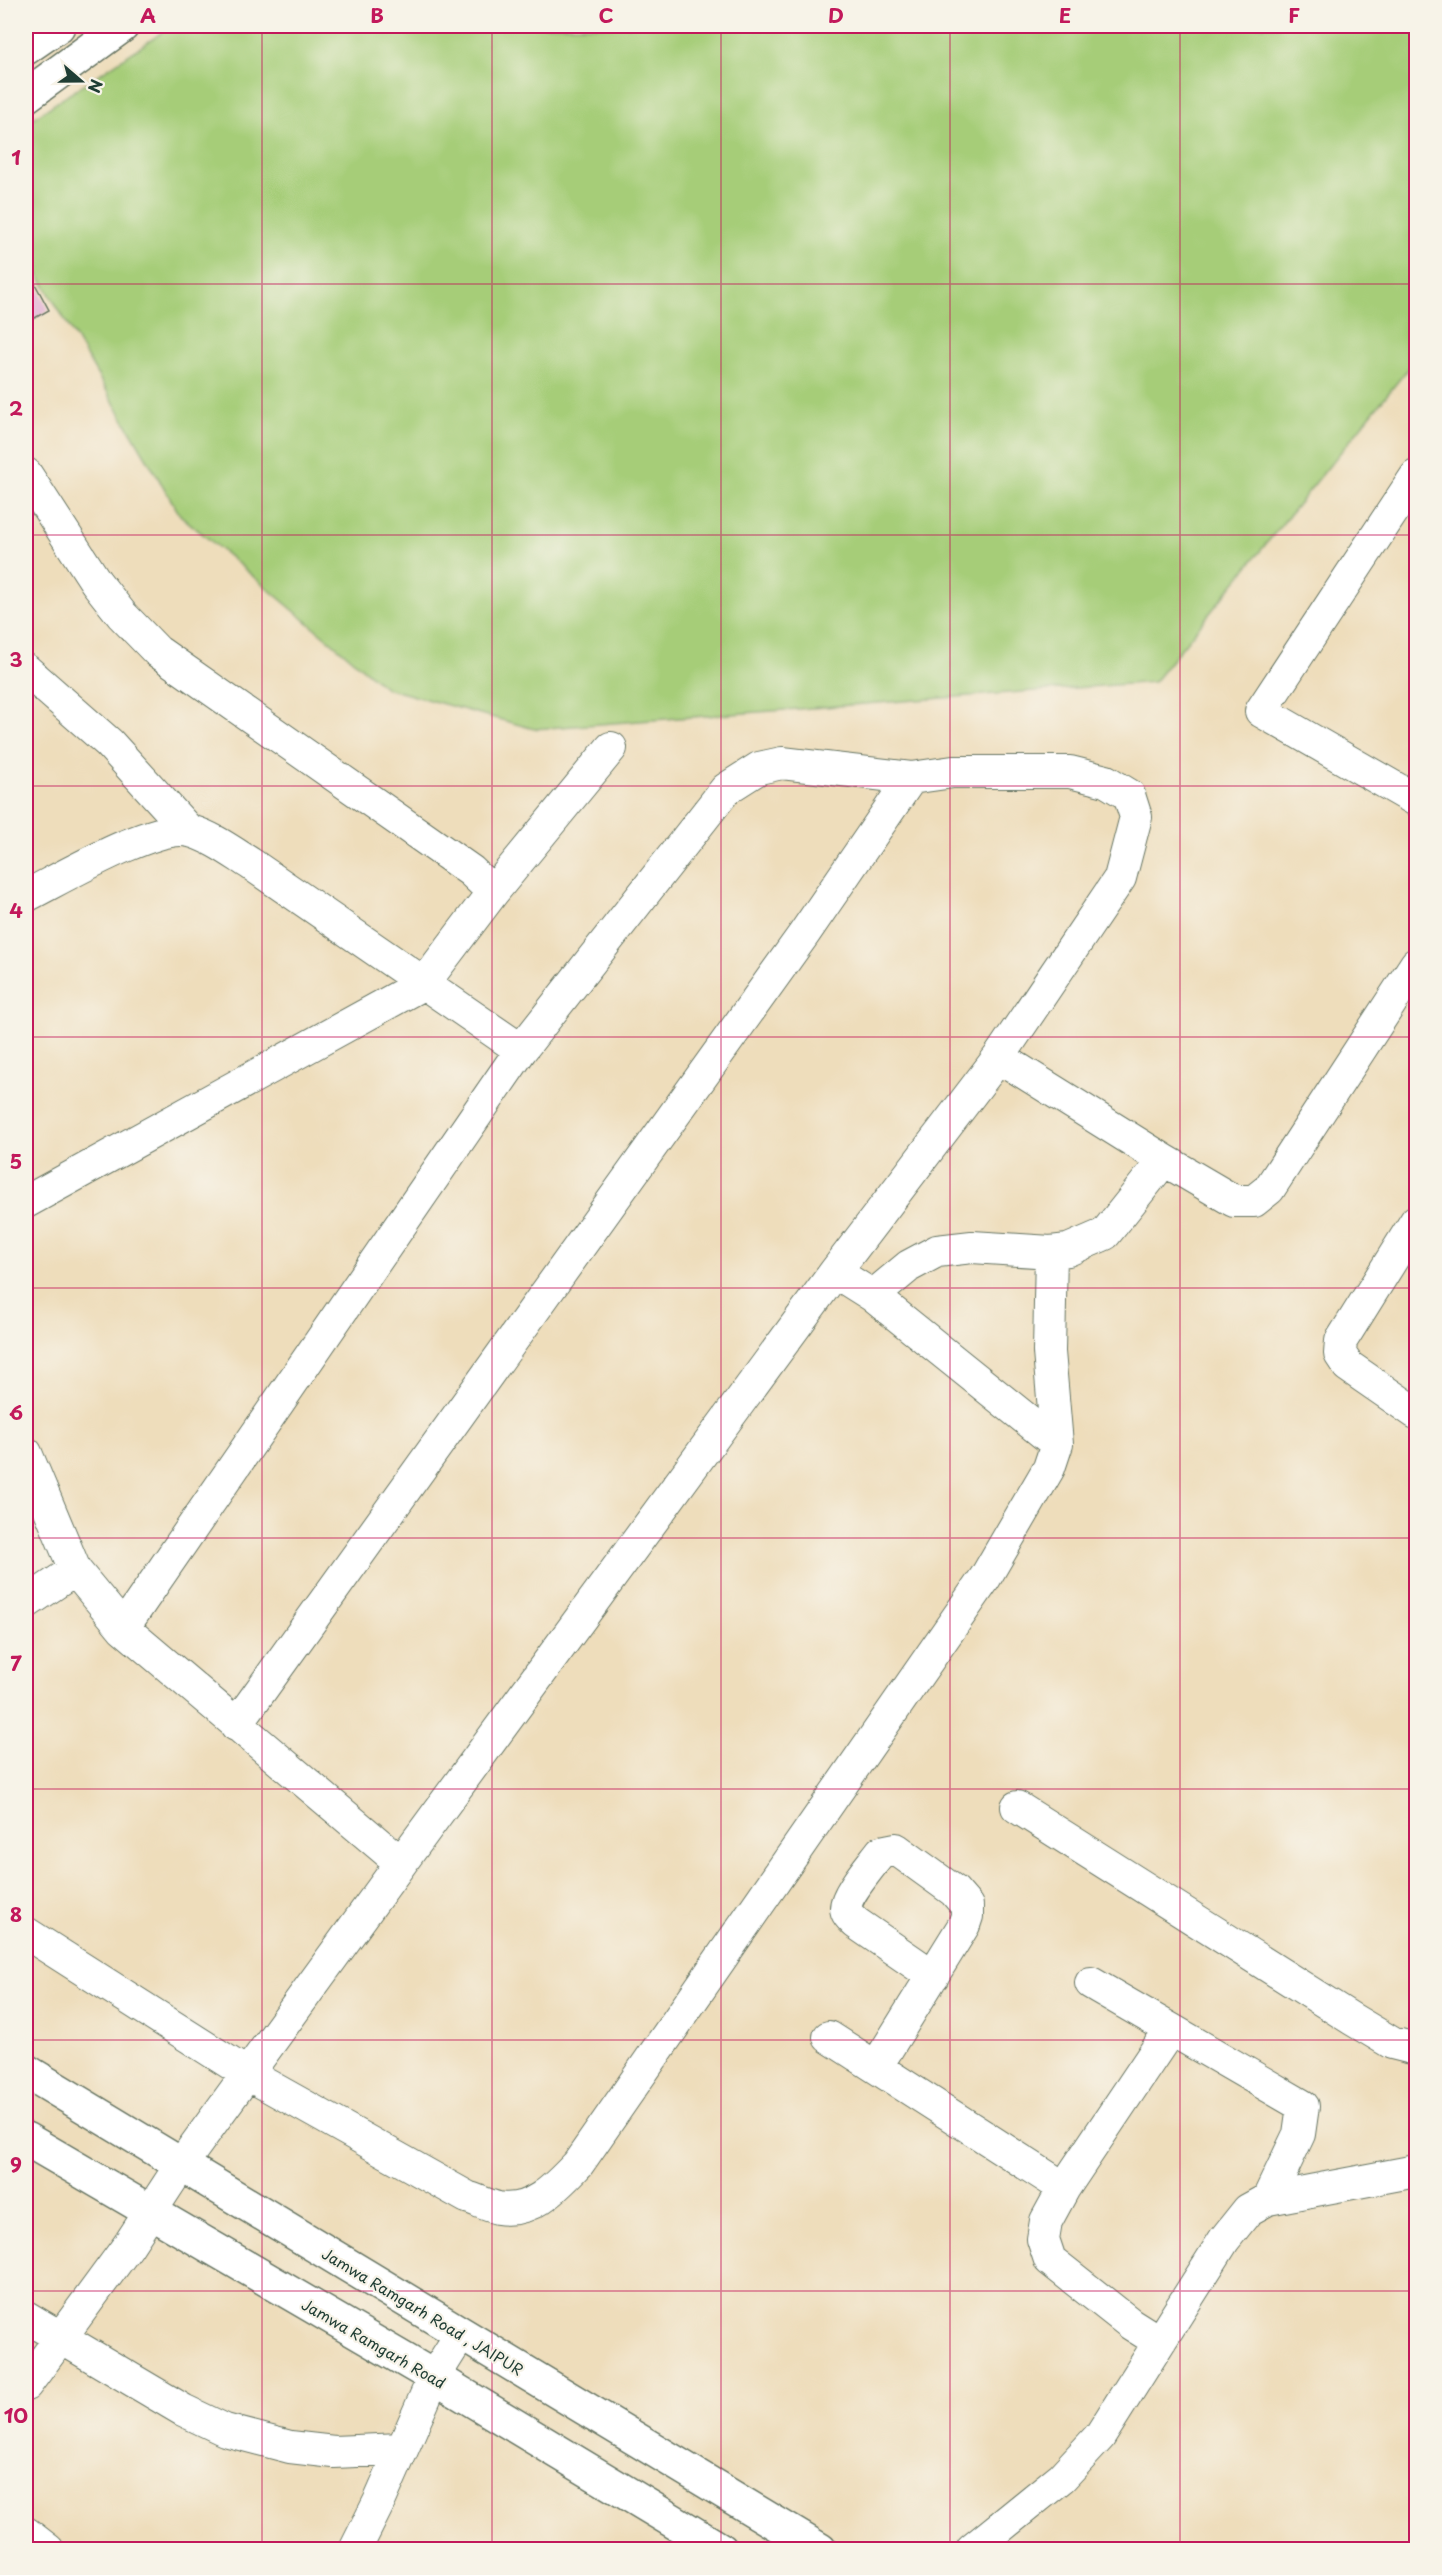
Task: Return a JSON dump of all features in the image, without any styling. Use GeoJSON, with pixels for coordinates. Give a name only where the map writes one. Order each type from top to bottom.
{"type":"FeatureCollection","features":[{"type":"Feature","properties":{"kind":"highway"},"geometry":{"type":"LineString","coordinates":[[26,48],[58,26]]}},
{"type":"Feature","properties":{"kind":"highway"},"geometry":{"type":"LineString","coordinates":[[26,96],[116,27]]}},
{"type":"Feature","properties":{"kind":"highway","name":"Jamwa Ramgarh Road , JAIPUR"},"geometry":{"type":"LineString","coordinates":[[26,2071],[820,2550]]}},
{"type":"Feature","properties":{"kind":"highway","name":"Jamwa Ramgarh Road"},"geometry":{"type":"LineString","coordinates":[[26,2139],[434,2377],[721,2550]]}},
{"type":"Feature","properties":{"kind":"street"},"geometry":{"type":"LineString","coordinates":[[26,474],[96,582],[122,615],[157,651],[471,871],[493,892]]}},
{"type":"Feature","properties":{"kind":"street"},"geometry":{"type":"LineString","coordinates":[[1416,476],[1261,711],[1416,800]]}},
{"type":"Feature","properties":{"kind":"street"},"geometry":{"type":"LineString","coordinates":[[26,670],[109,743],[189,831]]}},
{"type":"Feature","properties":{"kind":"street"},"geometry":{"type":"LineString","coordinates":[[26,1202],[424,983],[493,892],[611,748]]}},
{"type":"Feature","properties":{"kind":"street"},"geometry":{"type":"LineString","coordinates":[[26,2385],[400,1863],[835,1272],[999,1058],[1120,878],[1136,817],[1129,795],[1106,781],[1070,772],[954,772],[911,778],[782,763],[759,768],[726,789],[521,1050],[123,1628]]}},
{"type":"Feature","properties":{"kind":"street"},"geometry":{"type":"LineString","coordinates":[[236,1725],[797,944],[911,778]]}},
{"type":"Feature","properties":{"kind":"street"},"geometry":{"type":"LineString","coordinates":[[26,896],[165,830],[189,831],[217,843],[251,864],[521,1050]]}},
{"type":"Feature","properties":{"kind":"street"},"geometry":{"type":"LineString","coordinates":[[999,1058],[1234,1201],[1254,1201],[1269,1189],[1416,964]]}},
{"type":"Feature","properties":{"kind":"street"},"geometry":{"type":"LineString","coordinates":[[873,1296],[909,1266],[937,1251],[972,1246],[1051,1252],[1068,1250],[1105,1234],[1164,1160]]}},
{"type":"Feature","properties":{"kind":"street"},"geometry":{"type":"LineString","coordinates":[[1416,1221],[1341,1341],[1340,1354],[1348,1366],[1416,1413]]}},
{"type":"Feature","properties":{"kind":"street"},"geometry":{"type":"LineString","coordinates":[[26,1934],[249,2075],[467,2197],[499,2208],[524,2207],[554,2190],[578,2164],[985,1578],[1049,1468],[1057,1444],[1049,1352],[1051,1252]]}},
{"type":"Feature","properties":{"kind":"street"},"geometry":{"type":"LineString","coordinates":[[835,1272],[873,1296],[1057,1444]]}},
{"type":"Feature","properties":{"kind":"street"},"geometry":{"type":"LineString","coordinates":[[26,1453],[75,1570],[123,1628],[400,1863]]}},
{"type":"Feature","properties":{"kind":"street"},"geometry":{"type":"LineString","coordinates":[[26,1603],[75,1570]]}},
{"type":"Feature","properties":{"kind":"street"},"geometry":{"type":"LineString","coordinates":[[1017,1807],[1352,2019],[1392,2043],[1416,2049]]}},
{"type":"Feature","properties":{"kind":"street"},"geometry":{"type":"LineString","coordinates":[[876,2067],[933,1976]]}},
{"type":"Feature","properties":{"kind":"street"},"geometry":{"type":"LineString","coordinates":[[1091,1983],[1303,2106],[1299,2134],[1268,2199]]}},
{"type":"Feature","properties":{"kind":"street"},"geometry":{"type":"LineString","coordinates":[[1158,2341],[1131,2324],[1050,2260],[1043,2239],[1046,2221],[1064,2188],[1170,2030]]}},
{"type":"Feature","properties":{"kind":"street"},"geometry":{"type":"LineString","coordinates":[[829,2037],[1064,2188]]}},
{"type":"Feature","properties":{"kind":"street"},"geometry":{"type":"LineString","coordinates":[[972,2550],[1062,2477],[1100,2436],[1224,2240],[1248,2210],[1268,2199],[1416,2171]]}},
{"type":"Feature","properties":{"kind":"street"},"geometry":{"type":"LineString","coordinates":[[26,2317],[183,2410],[225,2430],[301,2448],[334,2452],[401,2449]]}},
{"type":"Feature","properties":{"kind":"street"},"geometry":{"type":"LineString","coordinates":[[355,2550],[380,2500],[434,2377],[461,2334]]}},
{"type":"Feature","properties":{"kind":"street"},"geometry":{"type":"LineString","coordinates":[[26,2533],[48,2550]]}},
{"type":"Feature","properties":{"kind":"green space"},"geometry":{"type":"Polygon","coordinates":[[[172,26],[1416,26],[1416,359],[1154,682],[534,729],[386,688],[180,515],[29,259],[26,258],[26,123],[172,26]]]}},
{"type":"Feature","properties":{"kind":"building"},"geometry":{"type":"Polygon","coordinates":[[[26,267],[49,310],[26,323],[26,267]]]}}]}
